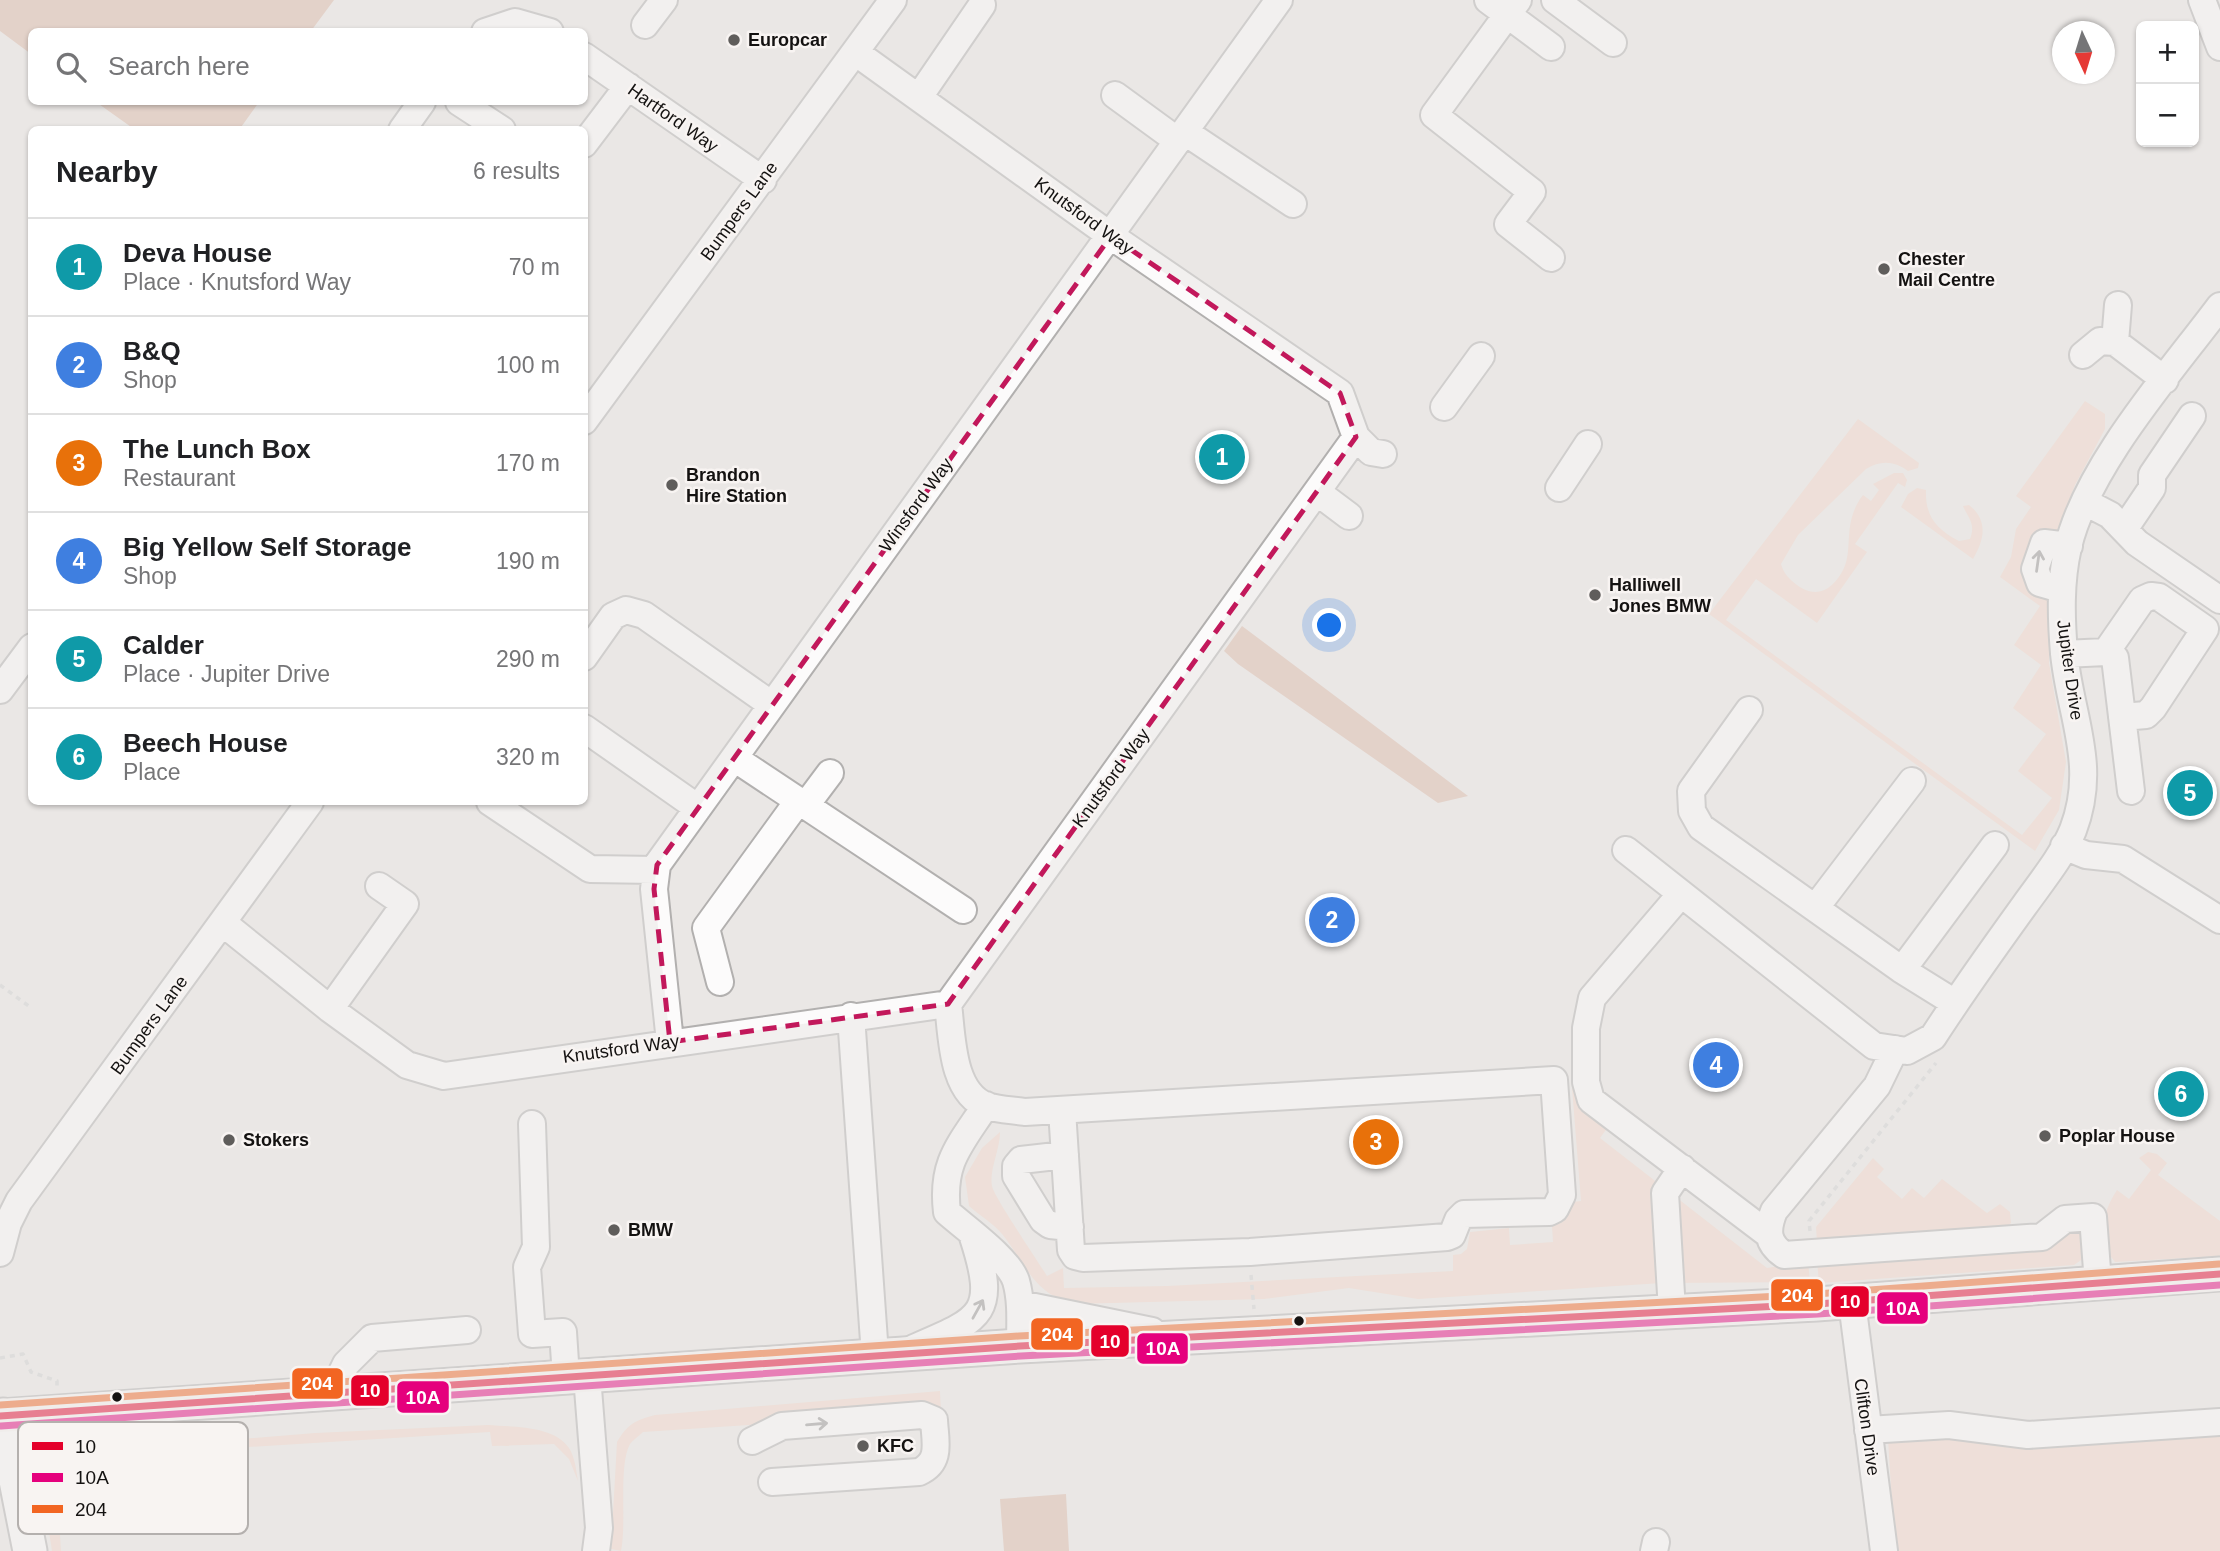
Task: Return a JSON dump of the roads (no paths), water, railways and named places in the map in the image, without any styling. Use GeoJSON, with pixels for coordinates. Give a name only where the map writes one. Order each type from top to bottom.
{"type":"FeatureCollection","features":[{"type":"Feature","properties":{"kind":"main road"},"geometry":{"type":"LineString","coordinates":[[18,1491],[1,1411],[58,1412],[887,1354],[1255,1332],[1852,1302],[2220,1275]]}},
{"type":"Feature","properties":{"kind":"street"},"geometry":{"type":"LineString","coordinates":[[494,28],[519,16],[530,0]]}},
{"type":"Feature","properties":{"kind":"street"},"geometry":{"type":"LineString","coordinates":[[645,25],[664,0]]}},
{"type":"Feature","properties":{"kind":"street","name":"Bumpers Lane"},"geometry":{"type":"LineString","coordinates":[[588,417],[893,0]]}},
{"type":"Feature","properties":{"kind":"street","name":"Winsford Way"},"geometry":{"type":"LineString","coordinates":[[656,870],[1279,0]]}},
{"type":"Feature","properties":{"kind":"street"},"geometry":{"type":"LineString","coordinates":[[1555,0],[1613,43]]}},
{"type":"Feature","properties":{"kind":"street"},"geometry":{"type":"LineString","coordinates":[[2202,0],[2220,47]]}},
{"type":"Feature","properties":{"kind":"street"},"geometry":{"type":"LineString","coordinates":[[919,97],[982,5]]}},
{"type":"Feature","properties":{"kind":"street"},"geometry":{"type":"LineString","coordinates":[[1551,47],[1504,5],[1477,58],[1434,115],[1532,192],[1508,224],[1551,258]]}},
{"type":"Feature","properties":{"kind":"street"},"geometry":{"type":"LineString","coordinates":[[494,28],[527,23],[540,28]]}},
{"type":"Feature","properties":{"kind":"street","name":"Knutsford Way"},"geometry":{"type":"LineString","coordinates":[[223,923],[330,1009],[407,1065],[444,1076],[948,1004],[1356,437],[1340,393],[1111,236],[855,51]]}},
{"type":"Feature","properties":{"kind":"street","name":"Hartford Way"},"geometry":{"type":"LineString","coordinates":[[588,59],[763,180]]}},
{"type":"Feature","properties":{"kind":"street"},"geometry":{"type":"LineString","coordinates":[[588,139],[628,86]]}},
{"type":"Feature","properties":{"kind":"street"},"geometry":{"type":"LineString","coordinates":[[1115,95],[1293,204]]}},
{"type":"Feature","properties":{"kind":"street"},"geometry":{"type":"LineString","coordinates":[[405,126],[420,105]]}},
{"type":"Feature","properties":{"kind":"street"},"geometry":{"type":"LineString","coordinates":[[464,105],[496,126]]}},
{"type":"Feature","properties":{"kind":"street"},"geometry":{"type":"LineString","coordinates":[[2115,342],[2118,305]]}},
{"type":"Feature","properties":{"kind":"street","name":"Jupiter Drive"},"geometry":{"type":"LineString","coordinates":[[1895,1049],[1907,1051],[1938,1045],[1955,1003],[2073,830],[2084,773],[2083,745],[2064,654],[2061,589],[2068,545],[2085,502],[2117,447],[2220,306]]}},
{"type":"Feature","properties":{"kind":"street"},"geometry":{"type":"LineString","coordinates":[[2083,355],[2100,341],[2115,342],[2165,380]]}},
{"type":"Feature","properties":{"kind":"street"},"geometry":{"type":"LineString","coordinates":[[1444,407],[1481,356]]}},
{"type":"Feature","properties":{"kind":"street"},"geometry":{"type":"LineString","coordinates":[[2125,528],[2152,488],[2152,475],[2192,415]]}},
{"type":"Feature","properties":{"kind":"street"},"geometry":{"type":"LineString","coordinates":[[1356,437],[1371,452],[1383,454]]}},
{"type":"Feature","properties":{"kind":"street"},"geometry":{"type":"LineString","coordinates":[[1559,488],[1588,444]]}},
{"type":"Feature","properties":{"kind":"street"},"geometry":{"type":"LineString","coordinates":[[1317,492],[1349,516]]}},
{"type":"Feature","properties":{"kind":"street"},"geometry":{"type":"LineString","coordinates":[[2085,502],[2110,515],[2137,543],[2220,600]]}},
{"type":"Feature","properties":{"kind":"street"},"geometry":{"type":"LineString","coordinates":[[2106,652],[2143,600],[2151,596],[2159,597],[2205,629],[2153,708],[2146,715],[2122,717]]}},
{"type":"Feature","properties":{"kind":"street"},"geometry":{"type":"LineString","coordinates":[[588,651],[613,617],[626,610],[644,615],[772,705]]}},
{"type":"Feature","properties":{"kind":"street"},"geometry":{"type":"LineString","coordinates":[[0,690],[28,652]]}},
{"type":"Feature","properties":{"kind":"street"},"geometry":{"type":"LineString","coordinates":[[2064,654],[2106,652],[2115,658],[2131,791]]}},
{"type":"Feature","properties":{"kind":"street"},"geometry":{"type":"LineString","coordinates":[[1749,710],[1691,791],[1692,811],[1701,827],[1902,970],[1955,1003]]}},
{"type":"Feature","properties":{"kind":"street"},"geometry":{"type":"LineString","coordinates":[[588,731],[698,808]]}},
{"type":"Feature","properties":{"kind":"street"},"geometry":{"type":"LineString","coordinates":[[734,758],[963,910]]}},
{"type":"Feature","properties":{"kind":"street"},"geometry":{"type":"LineString","coordinates":[[720,982],[706,928],[803,803],[830,773]]}},
{"type":"Feature","properties":{"kind":"street"},"geometry":{"type":"LineString","coordinates":[[1816,907],[1912,781]]}},
{"type":"Feature","properties":{"kind":"street","name":"Bumpers Lane"},"geometry":{"type":"LineString","coordinates":[[0,1254],[7,1211],[308,805]]}},
{"type":"Feature","properties":{"kind":"street"},"geometry":{"type":"LineString","coordinates":[[494,805],[590,869],[656,870],[654,889],[670,1042]]}},
{"type":"Feature","properties":{"kind":"street"},"geometry":{"type":"LineString","coordinates":[[1902,970],[1995,845]]}},
{"type":"Feature","properties":{"kind":"street"},"geometry":{"type":"LineString","coordinates":[[2064,846],[2085,855],[2123,859],[2220,920]]}},
{"type":"Feature","properties":{"kind":"street"},"geometry":{"type":"LineString","coordinates":[[1626,850],[1874,1046],[1895,1049],[1877,1086],[1774,1211],[1768,1234],[1771,1246],[1784,1255],[2042,1237],[2065,1219],[2093,1217],[2098,1283]]}},
{"type":"Feature","properties":{"kind":"street"},"geometry":{"type":"LineString","coordinates":[[330,1009],[405,904],[379,886]]}},
{"type":"Feature","properties":{"kind":"street"},"geometry":{"type":"LineString","coordinates":[[1681,894],[1592,998],[1586,1028],[1586,1082],[1591,1101],[1768,1234]]}},
{"type":"Feature","properties":{"kind":"street"},"geometry":{"type":"LineString","coordinates":[[948,1004],[960,1075],[973,1096],[986,1105],[1025,1112],[1554,1080],[1562,1195],[1555,1209],[1545,1212],[1464,1214],[1458,1220],[1452,1235],[1447,1237],[1250,1252],[1083,1258],[1075,1256],[1071,1250],[1062,1110]]}},
{"type":"Feature","properties":{"kind":"street"},"geometry":{"type":"LineString","coordinates":[[851,1016],[887,1354],[968,1325],[982,1308],[985,1293],[983,1267],[973,1235]]}},
{"type":"Feature","properties":{"kind":"street"},"geometry":{"type":"LineString","coordinates":[[986,1105],[951,1158],[944,1185],[947,1212],[1004,1262],[1015,1278],[1020,1304],[1020,1346]]}},
{"type":"Feature","properties":{"kind":"street"},"geometry":{"type":"LineString","coordinates":[[532,1124],[536,1247],[527,1267],[532,1334],[563,1332],[576,1377],[600,1528],[596,1551]]}},
{"type":"Feature","properties":{"kind":"street"},"geometry":{"type":"LineString","coordinates":[[1065,1155],[1021,1160],[1016,1166],[1016,1176],[1043,1220],[1050,1226],[1070,1227]]}},
{"type":"Feature","properties":{"kind":"street"},"geometry":{"type":"LineString","coordinates":[[1672,1311],[1665,1193],[1682,1168]]}},
{"type":"Feature","properties":{"kind":"street","name":"Clifton Drive"},"geometry":{"type":"LineString","coordinates":[[1852,1302],[1884,1551]]}},
{"type":"Feature","properties":{"kind":"street"},"geometry":{"type":"LineString","coordinates":[[1020,1304],[1181,1336]]}},
{"type":"Feature","properties":{"kind":"street"},"geometry":{"type":"LineString","coordinates":[[334,1391],[346,1364],[372,1338],[467,1330]]}},
{"type":"Feature","properties":{"kind":"street"},"geometry":{"type":"LineString","coordinates":[[752,1441],[782,1426],[922,1415],[934,1420],[936,1457],[929,1467],[919,1472],[772,1482]]}},
{"type":"Feature","properties":{"kind":"street"},"geometry":{"type":"LineString","coordinates":[[1867,1430],[1949,1425],[2028,1436],[2220,1422]]}},
{"type":"Feature","properties":{"kind":"place","name":"Europcar"},"geometry":{"type":"Point","coordinates":[734,40]}},
{"type":"Feature","properties":{"kind":"place","name":"Chester Mail Centre"},"geometry":{"type":"Point","coordinates":[1884,269]}},
{"type":"Feature","properties":{"kind":"place","name":"Deva House"},"geometry":{"type":"Point","coordinates":[1222,457]}},
{"type":"Feature","properties":{"kind":"place","name":"Brandon Hire Station"},"geometry":{"type":"Point","coordinates":[672,485]}},
{"type":"Feature","properties":{"kind":"place","name":"Halliwell Jones BMW"},"geometry":{"type":"Point","coordinates":[1595,595]}},
{"type":"Feature","properties":{"kind":"place","name":"Calder"},"geometry":{"type":"Point","coordinates":[2190,793]}},
{"type":"Feature","properties":{"kind":"place","name":"B&Q"},"geometry":{"type":"Point","coordinates":[1332,920]}},
{"type":"Feature","properties":{"kind":"place","name":"Big Yellow Self Storage"},"geometry":{"type":"Point","coordinates":[1716,1065]}},
{"type":"Feature","properties":{"kind":"place","name":"Beech House"},"geometry":{"type":"Point","coordinates":[2181,1094]}},
{"type":"Feature","properties":{"kind":"place","name":"Poplar House"},"geometry":{"type":"Point","coordinates":[2045,1136]}},
{"type":"Feature","properties":{"kind":"place","name":"Stokers"},"geometry":{"type":"Point","coordinates":[229,1140]}},
{"type":"Feature","properties":{"kind":"place","name":"The Lunch Box"},"geometry":{"type":"Point","coordinates":[1376,1142]}},
{"type":"Feature","properties":{"kind":"place","name":"BMW"},"geometry":{"type":"Point","coordinates":[614,1230]}},
{"type":"Feature","properties":{"kind":"place","name":"KFC"},"geometry":{"type":"Point","coordinates":[863,1446]}}]}
